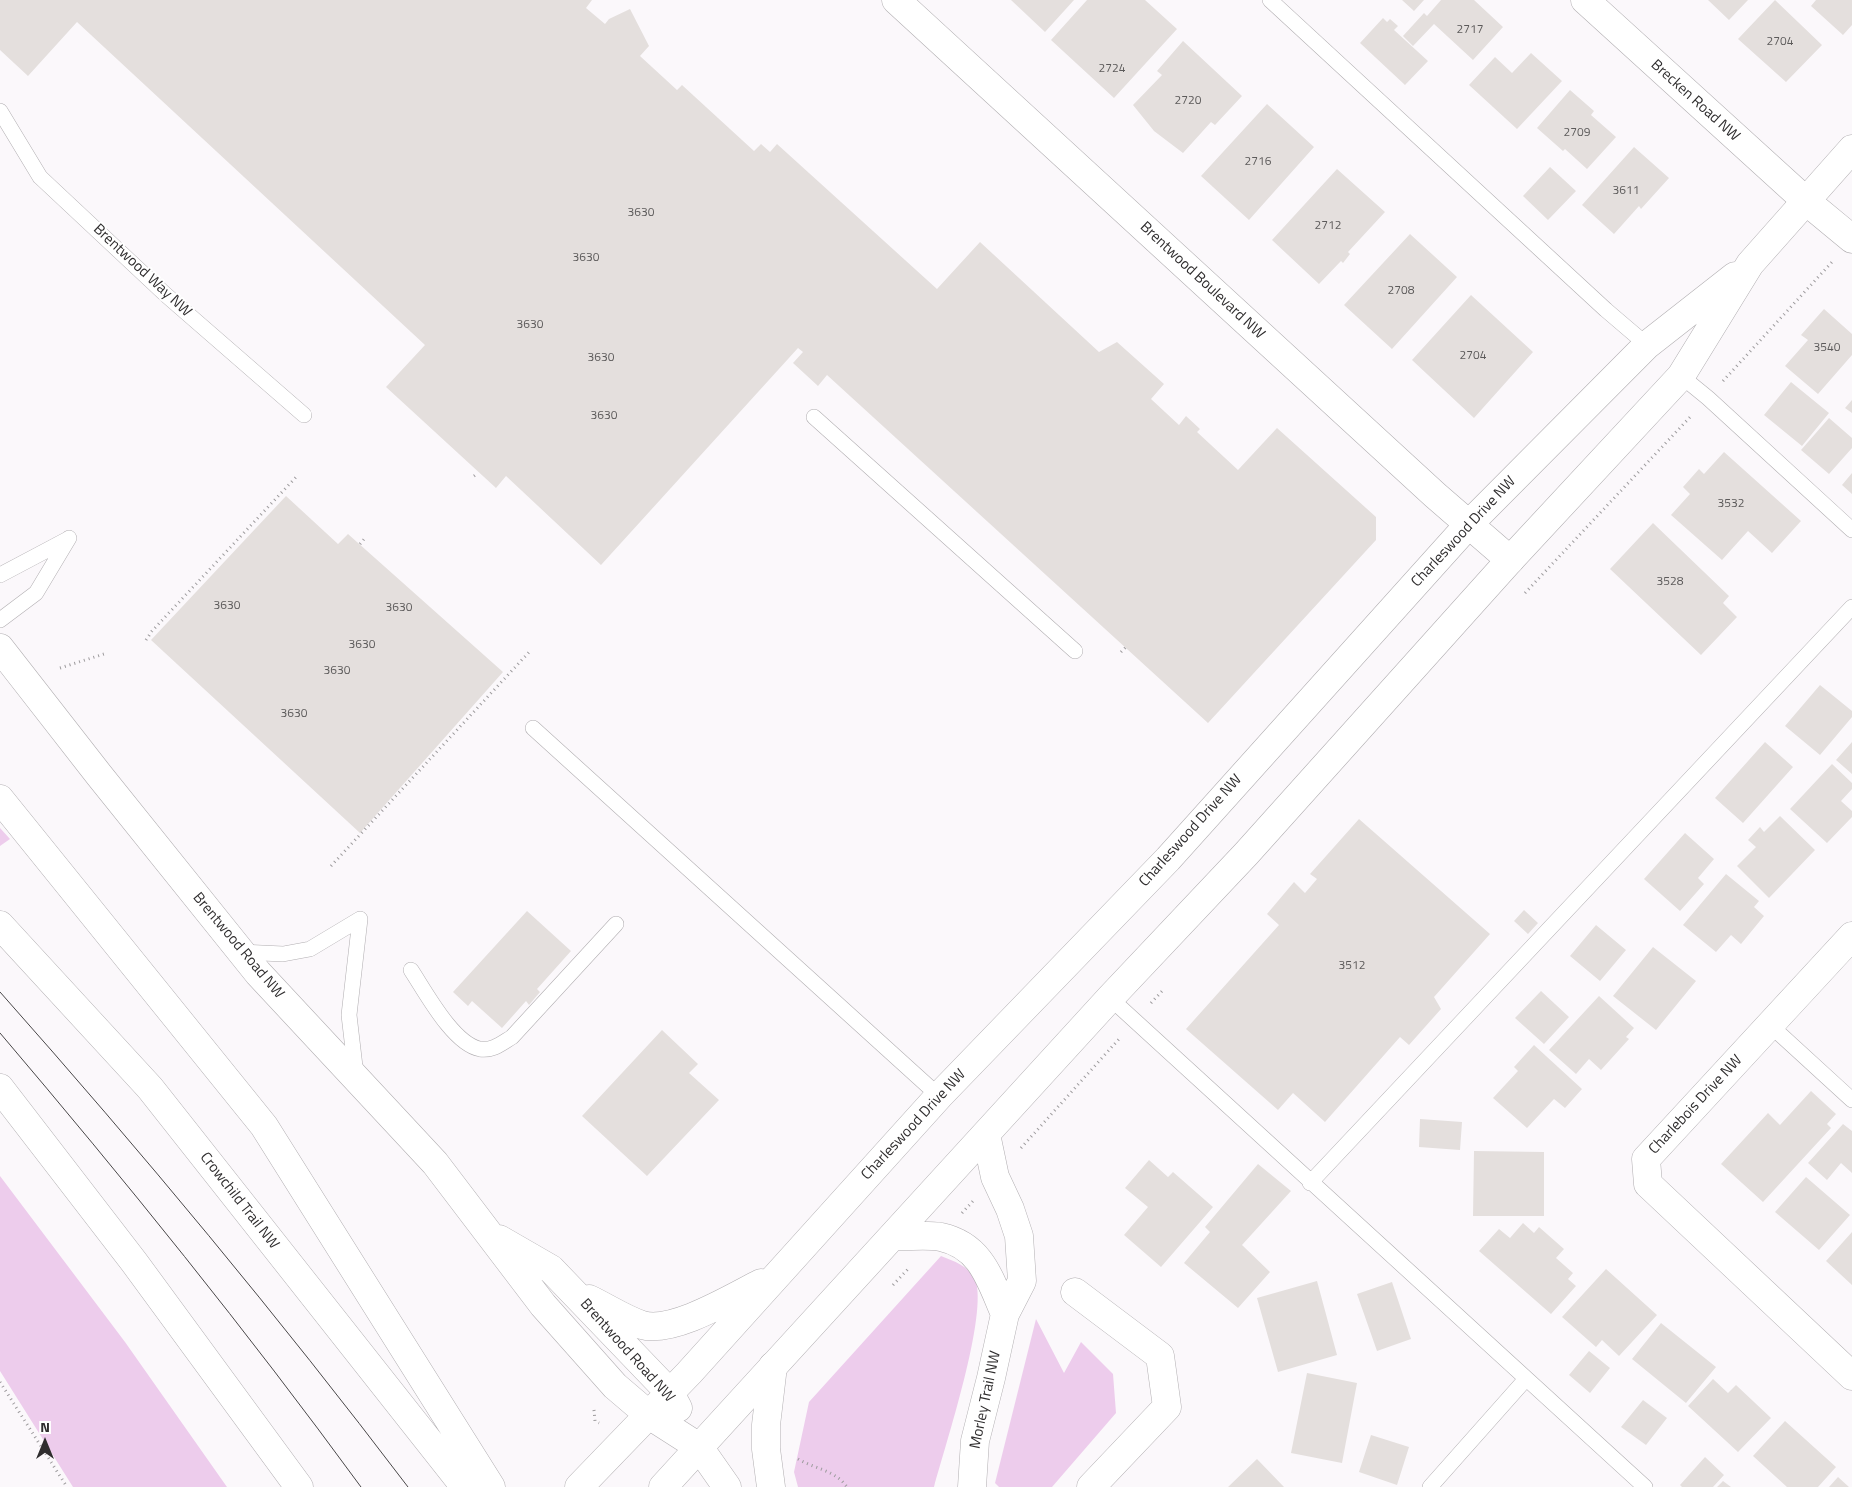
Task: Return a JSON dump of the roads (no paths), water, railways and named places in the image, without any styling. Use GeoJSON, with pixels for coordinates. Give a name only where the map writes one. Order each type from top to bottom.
{"type":"FeatureCollection","features":[{"type":"Feature","properties":{"kind":"main road","name":"Brentwood Boulevard NW"},"geometry":{"type":"LineString","coordinates":[[896,0],[1428,489],[1470,523],[1510,560]]}},
{"type":"Feature","properties":{"kind":"main road","name":"Brecken Road NW"},"geometry":{"type":"LineString","coordinates":[[1585,0],[1806,201],[1852,238]]}},
{"type":"Feature","properties":{"kind":"main road","name":"Charleswood Drive NW"},"geometry":{"type":"LineString","coordinates":[[663,1487],[1110,998],[1246,854],[1510,560],[1680,376],[1750,264],[1852,149]]}},
{"type":"Feature","properties":{"kind":"main road","name":"Charleswood Drive NW"},"geometry":{"type":"LineString","coordinates":[[579,1487],[670,1393],[939,1096],[1168,859],[1470,523],[1647,345],[1750,264]]}},
{"type":"Feature","properties":{"kind":"main road","name":"Brentwood Road NW"},"geometry":{"type":"LineString","coordinates":[[0,648],[241,952],[435,1163],[543,1305],[615,1386],[649,1415],[699,1447]]}},
{"type":"Feature","properties":{"kind":"main road"},"geometry":{"type":"LineString","coordinates":[[0,799],[264,1126],[490,1487]]}},
{"type":"Feature","properties":{"kind":"main road","name":"Crowchild Trail NW"},"geometry":{"type":"LineString","coordinates":[[0,925],[150,1088],[465,1487]]}},
{"type":"Feature","properties":{"kind":"main road","name":"Charlebois Drive NW"},"geometry":{"type":"LineString","coordinates":[[1852,936],[1646,1159],[1648,1184],[1852,1376]]}},
{"type":"Feature","properties":{"kind":"main road"},"geometry":{"type":"LineString","coordinates":[[0,1088],[130,1256],[299,1487]]}},
{"type":"Feature","properties":{"kind":"main road","name":"Morley Trail NW"},"geometry":{"type":"LineString","coordinates":[[972,1487],[975,1441],[1005,1314],[1022,1281],[1019,1236],[1010,1209],[995,1178],[986,1134]]}},
{"type":"Feature","properties":{"kind":"main road","name":"Brentwood Road NW"},"geometry":{"type":"LineString","coordinates":[[488,1232],[551,1269],[575,1293],[670,1393],[699,1447]]}},
{"type":"Feature","properties":{"kind":"main road"},"geometry":{"type":"LineString","coordinates":[[894,1236],[940,1237],[970,1249],[984,1265],[1005,1314]]}},
{"type":"Feature","properties":{"kind":"main road"},"geometry":{"type":"LineString","coordinates":[[575,1293],[643,1325],[670,1324],[709,1311],[780,1272]]}},
{"type":"Feature","properties":{"kind":"main road"},"geometry":{"type":"LineString","coordinates":[[1075,1292],[1160,1356],[1167,1407],[1091,1487]]}},
{"type":"Feature","properties":{"kind":"main road"},"geometry":{"type":"LineString","coordinates":[[771,1487],[766,1449],[766,1425],[773,1366]]}},
{"type":"Feature","properties":{"kind":"main road"},"geometry":{"type":"LineString","coordinates":[[268,1444],[284,1487]]}},
{"type":"Feature","properties":{"kind":"main road"},"geometry":{"type":"LineString","coordinates":[[699,1447],[727,1487]]}},
{"type":"Feature","properties":{"kind":"lane"},"geometry":{"type":"LineString","coordinates":[[1270,0],[1647,345]]}},
{"type":"Feature","properties":{"kind":"lane","name":"Brentwood Way NW"},"geometry":{"type":"LineString","coordinates":[[0,111],[40,177],[166,295],[304,415]]}},
{"type":"Feature","properties":{"kind":"lane"},"geometry":{"type":"LineString","coordinates":[[1680,376],[1708,398],[1852,530]]}},
{"type":"Feature","properties":{"kind":"lane"},"geometry":{"type":"LineString","coordinates":[[814,417],[1075,651]]}},
{"type":"Feature","properties":{"kind":"lane"},"geometry":{"type":"LineString","coordinates":[[0,575],[69,538],[36,593],[0,620]]}},
{"type":"Feature","properties":{"kind":"lane"},"geometry":{"type":"LineString","coordinates":[[1310,1183],[1852,608]]}},
{"type":"Feature","properties":{"kind":"lane"},"geometry":{"type":"LineString","coordinates":[[533,728],[939,1096]]}},
{"type":"Feature","properties":{"kind":"lane"},"geometry":{"type":"LineString","coordinates":[[241,952],[283,954],[310,949],[360,919],[349,1015],[356,1077]]}},
{"type":"Feature","properties":{"kind":"lane"},"geometry":{"type":"LineString","coordinates":[[411,970],[446,1022],[463,1041],[479,1049],[494,1048],[512,1037],[616,924]]}},
{"type":"Feature","properties":{"kind":"lane"},"geometry":{"type":"LineString","coordinates":[[1110,998],[1525,1380],[1645,1487]]}},
{"type":"Feature","properties":{"kind":"lane"},"geometry":{"type":"LineString","coordinates":[[1770,1025],[1852,1100]]}},
{"type":"Feature","properties":{"kind":"lane"},"geometry":{"type":"LineString","coordinates":[[1430,1487],[1525,1380]]}},
{"type":"Feature","properties":{"kind":"tram line"},"geometry":{"type":"LineString","coordinates":[[0,992],[106,1113],[209,1236],[310,1360],[408,1487]]}},
{"type":"Feature","properties":{"kind":"tram line"},"geometry":{"type":"LineString","coordinates":[[0,1033],[185,1257],[361,1487]]}}]}
